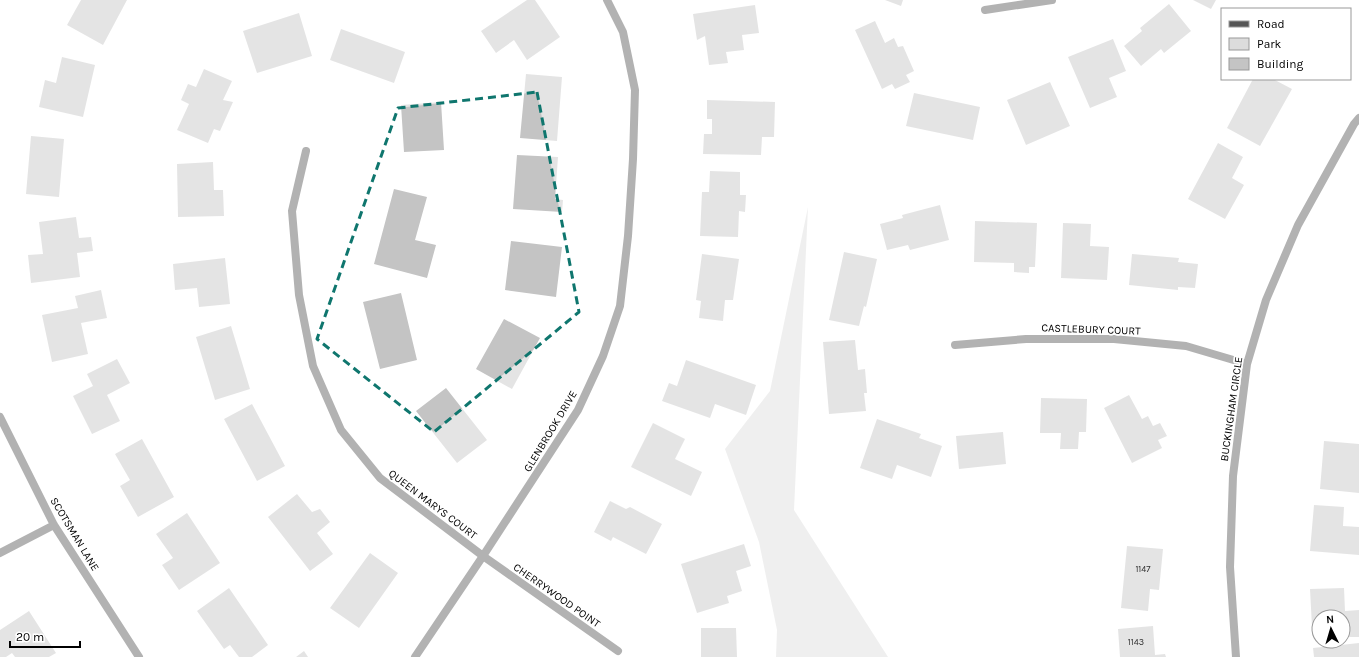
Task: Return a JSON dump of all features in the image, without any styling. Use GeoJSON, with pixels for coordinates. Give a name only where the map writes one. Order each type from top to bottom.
{"type":"FeatureCollection","features":[{"type":"Feature","properties":{"kind":"street","name":"GLENBROOK DRIVE"},"geometry":{"type":"LineString","coordinates":[[415,657],[578,410],[603,356],[620,306],[628,236],[633,159],[635,90],[623,32],[607,0]]}},
{"type":"Feature","properties":{"kind":"street"},"geometry":{"type":"LineString","coordinates":[[985,10],[1052,0]]}},
{"type":"Feature","properties":{"kind":"street","name":"BUCKINGHAM CIRCLE"},"geometry":{"type":"LineString","coordinates":[[1236,657],[1230,567],[1233,476],[1247,364],[1266,300],[1298,225],[1354,124],[1359,118]]}},
{"type":"Feature","properties":{"kind":"street","name":"QUEEN MARYS COURT"},"geometry":{"type":"LineString","coordinates":[[306,151],[292,211],[299,295],[313,366],[341,430],[380,478],[483,556]]}},
{"type":"Feature","properties":{"kind":"street","name":"CASTLEBURY COURT"},"geometry":{"type":"LineString","coordinates":[[955,345],[1026,339],[1114,339],[1186,346],[1247,364]]}},
{"type":"Feature","properties":{"kind":"street","name":"SCOTSMAN LANE"},"geometry":{"type":"LineString","coordinates":[[0,417],[54,525],[139,657]]}},
{"type":"Feature","properties":{"kind":"street"},"geometry":{"type":"LineString","coordinates":[[0,553],[54,525]]}},
{"type":"Feature","properties":{"kind":"street","name":"CHERRYWOOD POINT"},"geometry":{"type":"LineString","coordinates":[[483,556],[618,651]]}},
{"type":"Feature","properties":{"kind":"highlighted area"},"geometry":{"type":"Polygon","coordinates":[[[537,92],[579,312],[434,432],[317,339],[398,108],[537,92]]]}},
{"type":"Feature","properties":{"kind":"green space"},"geometry":{"type":"Polygon","coordinates":[[[808,207],[794,510],[888,657],[776,657],[777,630],[759,542],[725,449],[770,391],[808,207]]]}},
{"type":"Feature","properties":{"kind":"building"},"geometry":{"type":"Polygon","coordinates":[[[81,0],[127,0],[103,45],[67,25],[81,0]]]}},
{"type":"Feature","properties":{"kind":"building"},"geometry":{"type":"Polygon","coordinates":[[[527,0],[535,0],[560,37],[527,60],[514,40],[496,53],[481,31],[527,0]]]}},
{"type":"Feature","properties":{"kind":"building"},"geometry":{"type":"Polygon","coordinates":[[[885,0],[903,0],[901,6],[885,0]]]}},
{"type":"Feature","properties":{"kind":"building"},"geometry":{"type":"Polygon","coordinates":[[[1193,0],[1216,0],[1211,9],[1193,0]]]}},
{"type":"Feature","properties":{"kind":"building"},"geometry":{"type":"Polygon","coordinates":[[[1169,4],[1191,31],[1164,53],[1161,49],[1141,66],[1124,46],[1142,31],[1140,28],[1169,4]]]}},
{"type":"Feature","properties":{"kind":"building"},"geometry":{"type":"Polygon","coordinates":[[[755,5],[759,33],[742,35],[744,50],[726,52],[728,63],[709,65],[705,36],[697,40],[693,14],[755,5]]]}},
{"type":"Feature","properties":{"kind":"building"},"geometry":{"type":"Polygon","coordinates":[[[299,13],[312,56],[257,73],[243,31],[299,13]]]}},
{"type":"Feature","properties":{"kind":"building"},"geometry":{"type":"Polygon","coordinates":[[[875,21],[885,43],[894,38],[898,47],[903,46],[914,71],[906,75],[910,82],[895,89],[892,84],[882,89],[855,30],[875,21]]]}},
{"type":"Feature","properties":{"kind":"building"},"geometry":{"type":"Polygon","coordinates":[[[341,29],[405,52],[394,83],[330,60],[341,29]]]}},
{"type":"Feature","properties":{"kind":"building"},"geometry":{"type":"Polygon","coordinates":[[[1113,39],[1126,71],[1109,78],[1117,97],[1090,108],[1068,57],[1113,39]]]}},
{"type":"Feature","properties":{"kind":"building"},"geometry":{"type":"Polygon","coordinates":[[[62,57],[95,65],[83,117],[39,107],[45,80],[56,83],[62,57]]]}},
{"type":"Feature","properties":{"kind":"building"},"geometry":{"type":"Polygon","coordinates":[[[204,69],[232,81],[223,100],[233,102],[220,131],[214,129],[208,143],[177,130],[189,104],[181,100],[188,84],[196,87],[204,69]]]}},
{"type":"Feature","properties":{"kind":"building"},"geometry":{"type":"Polygon","coordinates":[[[526,74],[562,77],[557,141],[520,138],[526,74]]]}},
{"type":"Feature","properties":{"kind":"building"},"geometry":{"type":"Polygon","coordinates":[[[1252,80],[1275,80],[1292,89],[1260,146],[1227,128],[1252,80]]]}},
{"type":"Feature","properties":{"kind":"building"},"geometry":{"type":"Polygon","coordinates":[[[1050,82],[1070,126],[1026,145],[1007,100],[1050,82]]]}},
{"type":"Feature","properties":{"kind":"building"},"geometry":{"type":"Polygon","coordinates":[[[914,93],[980,107],[973,140],[906,126],[914,93]]]}},
{"type":"Feature","properties":{"kind":"building"},"geometry":{"type":"Polygon","coordinates":[[[707,100],[775,102],[774,137],[762,137],[761,155],[703,154],[704,134],[712,134],[712,119],[707,119],[707,100]]]}},
{"type":"Feature","properties":{"kind":"building"},"geometry":{"type":"Polygon","coordinates":[[[441,102],[444,150],[404,152],[401,105],[441,102]]]}},
{"type":"Feature","properties":{"kind":"building"},"geometry":{"type":"Polygon","coordinates":[[[31,136],[64,139],[59,197],[26,194],[31,136]]]}},
{"type":"Feature","properties":{"kind":"building"},"geometry":{"type":"Polygon","coordinates":[[[1218,143],[1243,157],[1232,178],[1244,185],[1225,219],[1188,199],[1218,143]]]}},
{"type":"Feature","properties":{"kind":"building"},"geometry":{"type":"Polygon","coordinates":[[[517,155],[558,157],[555,199],[563,200],[562,212],[513,209],[517,155]]]}},
{"type":"Feature","properties":{"kind":"building"},"geometry":{"type":"Polygon","coordinates":[[[213,162],[214,190],[223,190],[224,216],[178,217],[177,164],[213,162]]]}},
{"type":"Feature","properties":{"kind":"building"},"geometry":{"type":"Polygon","coordinates":[[[710,171],[740,172],[740,195],[746,195],[745,212],[739,211],[738,237],[700,236],[702,192],[709,192],[710,171]]]}},
{"type":"Feature","properties":{"kind":"building"},"geometry":{"type":"Polygon","coordinates":[[[394,189],[427,197],[415,240],[436,245],[427,278],[374,264],[394,189]]]}},
{"type":"Feature","properties":{"kind":"building"},"geometry":{"type":"Polygon","coordinates":[[[940,205],[949,240],[910,250],[908,245],[887,250],[880,224],[903,218],[902,215],[940,205]]]}},
{"type":"Feature","properties":{"kind":"building"},"geometry":{"type":"Polygon","coordinates":[[[76,217],[79,238],[91,237],[93,251],[77,253],[80,277],[31,283],[28,255],[43,254],[39,222],[76,217]]]}},
{"type":"Feature","properties":{"kind":"building"},"geometry":{"type":"Polygon","coordinates":[[[975,221],[1037,223],[1035,267],[1029,267],[1029,273],[1014,272],[1014,263],[974,262],[975,221]]]}},
{"type":"Feature","properties":{"kind":"building"},"geometry":{"type":"Polygon","coordinates":[[[1063,223],[1091,224],[1090,246],[1109,247],[1107,280],[1061,278],[1063,223]]]}},
{"type":"Feature","properties":{"kind":"building"},"geometry":{"type":"Polygon","coordinates":[[[511,241],[562,247],[556,297],[505,290],[511,241]]]}},
{"type":"Feature","properties":{"kind":"building"},"geometry":{"type":"Polygon","coordinates":[[[844,252],[877,259],[866,307],[864,306],[859,326],[829,320],[844,252]]]}},
{"type":"Feature","properties":{"kind":"building"},"geometry":{"type":"Polygon","coordinates":[[[702,254],[739,259],[733,300],[725,300],[723,321],[699,318],[701,301],[696,300],[702,254]]]}},
{"type":"Feature","properties":{"kind":"building"},"geometry":{"type":"Polygon","coordinates":[[[1132,254],[1179,258],[1178,262],[1198,264],[1195,288],[1178,287],[1178,290],[1129,285],[1132,254]]]}},
{"type":"Feature","properties":{"kind":"building"},"geometry":{"type":"Polygon","coordinates":[[[225,258],[230,304],[199,307],[197,288],[175,290],[173,264],[225,258]]]}},
{"type":"Feature","properties":{"kind":"building"},"geometry":{"type":"Polygon","coordinates":[[[101,290],[107,318],[81,323],[88,354],[52,362],[42,315],[78,308],[75,296],[101,290]]]}},
{"type":"Feature","properties":{"kind":"building"},"geometry":{"type":"Polygon","coordinates":[[[401,293],[417,360],[380,369],[363,302],[401,293]]]}},
{"type":"Feature","properties":{"kind":"building"},"geometry":{"type":"Polygon","coordinates":[[[504,319],[540,338],[512,389],[476,369],[504,319]]]}},
{"type":"Feature","properties":{"kind":"building"},"geometry":{"type":"Polygon","coordinates":[[[231,326],[250,389],[215,400],[196,337],[231,326]]]}},
{"type":"Feature","properties":{"kind":"building"},"geometry":{"type":"Polygon","coordinates":[[[855,340],[858,370],[865,369],[867,393],[864,393],[866,411],[829,414],[823,342],[855,340]]]}},
{"type":"Feature","properties":{"kind":"building"},"geometry":{"type":"Polygon","coordinates":[[[117,359],[130,383],[107,395],[120,421],[92,434],[73,396],[93,386],[87,374],[117,359]]]}},
{"type":"Feature","properties":{"kind":"building"},"geometry":{"type":"Polygon","coordinates":[[[686,360],[756,385],[746,415],[715,404],[710,418],[662,401],[669,383],[677,386],[686,360]]]}},
{"type":"Feature","properties":{"kind":"building"},"geometry":{"type":"Polygon","coordinates":[[[446,388],[487,440],[457,463],[416,411],[446,388]]]}},
{"type":"Feature","properties":{"kind":"building"},"geometry":{"type":"Polygon","coordinates":[[[1129,395],[1142,419],[1148,416],[1153,426],[1160,423],[1167,436],[1158,440],[1162,448],[1132,463],[1104,408],[1129,395]]]}},
{"type":"Feature","properties":{"kind":"building"},"geometry":{"type":"Polygon","coordinates":[[[1041,398],[1087,399],[1086,432],[1079,432],[1078,449],[1060,449],[1061,433],[1040,433],[1041,398]]]}},
{"type":"Feature","properties":{"kind":"building"},"geometry":{"type":"Polygon","coordinates":[[[252,404],[285,466],[257,481],[224,419],[252,404]]]}},
{"type":"Feature","properties":{"kind":"building"},"geometry":{"type":"Polygon","coordinates":[[[877,419],[921,434],[919,438],[942,446],[931,477],[897,465],[892,479],[860,468],[877,419]]]}},
{"type":"Feature","properties":{"kind":"building"},"geometry":{"type":"Polygon","coordinates":[[[653,423],[685,439],[675,459],[702,472],[691,496],[631,467],[653,423]]]}},
{"type":"Feature","properties":{"kind":"building"},"geometry":{"type":"Polygon","coordinates":[[[1003,432],[1006,464],[959,469],[956,436],[1003,432]]]}},
{"type":"Feature","properties":{"kind":"building"},"geometry":{"type":"Polygon","coordinates":[[[142,439],[174,497],[138,517],[120,486],[130,480],[115,454],[142,439]]]}},
{"type":"Feature","properties":{"kind":"building"},"geometry":{"type":"Polygon","coordinates":[[[1324,441],[1359,444],[1359,493],[1320,489],[1324,441]]]}},
{"type":"Feature","properties":{"kind":"building"},"geometry":{"type":"Polygon","coordinates":[[[297,494],[312,512],[320,509],[330,522],[317,533],[333,554],[310,571],[268,517],[297,494]]]}},
{"type":"Feature","properties":{"kind":"building"},"geometry":{"type":"Polygon","coordinates":[[[610,501],[626,509],[630,507],[662,524],[646,554],[613,537],[611,541],[594,532],[610,501]]]}},
{"type":"Feature","properties":{"kind":"building"},"geometry":{"type":"Polygon","coordinates":[[[1314,505],[1344,507],[1343,526],[1359,527],[1359,555],[1310,551],[1314,505]]]}},
{"type":"Feature","properties":{"kind":"building"},"geometry":{"type":"Polygon","coordinates":[[[187,513],[220,563],[179,590],[162,565],[173,558],[156,534],[187,513]]]}},
{"type":"Feature","properties":{"kind":"building"},"geometry":{"type":"Polygon","coordinates":[[[744,544],[751,566],[736,571],[742,591],[727,596],[729,603],[697,613],[681,564],[744,544]]]}},
{"type":"Feature","properties":{"kind":"building"},"geometry":{"type":"Polygon","coordinates":[[[1127,546],[1163,549],[1159,590],[1150,589],[1148,611],[1121,608],[1127,546]]]}},
{"type":"Feature","properties":{"kind":"building"},"geometry":{"type":"Polygon","coordinates":[[[370,553],[398,573],[359,628],[330,608],[370,553]]]}},
{"type":"Feature","properties":{"kind":"building"},"geometry":{"type":"Polygon","coordinates":[[[229,588],[268,645],[252,657],[239,657],[230,645],[224,649],[197,611],[229,588]]]}},
{"type":"Feature","properties":{"kind":"building"},"geometry":{"type":"Polygon","coordinates":[[[1344,588],[1345,609],[1311,609],[1310,589],[1344,588]]]}},
{"type":"Feature","properties":{"kind":"building"},"geometry":{"type":"Polygon","coordinates":[[[1359,610],[1359,637],[1351,637],[1351,611],[1359,610]]]}},
{"type":"Feature","properties":{"kind":"building"},"geometry":{"type":"Polygon","coordinates":[[[29,611],[56,653],[49,657],[15,657],[12,653],[6,657],[0,657],[0,630],[29,611]]]}},
{"type":"Feature","properties":{"kind":"building"},"geometry":{"type":"Polygon","coordinates":[[[1153,626],[1155,655],[1165,654],[1166,657],[1120,657],[1118,629],[1153,626]]]}},
{"type":"Feature","properties":{"kind":"building"},"geometry":{"type":"Polygon","coordinates":[[[701,628],[736,628],[737,657],[701,657],[701,628]]]}},
{"type":"Feature","properties":{"kind":"building"},"geometry":{"type":"Polygon","coordinates":[[[1359,643],[1359,657],[1314,657],[1313,649],[1351,649],[1351,644],[1359,643]]]}},
{"type":"Feature","properties":{"kind":"building"},"geometry":{"type":"Polygon","coordinates":[[[304,651],[308,657],[296,657],[304,651]]]}}]}
